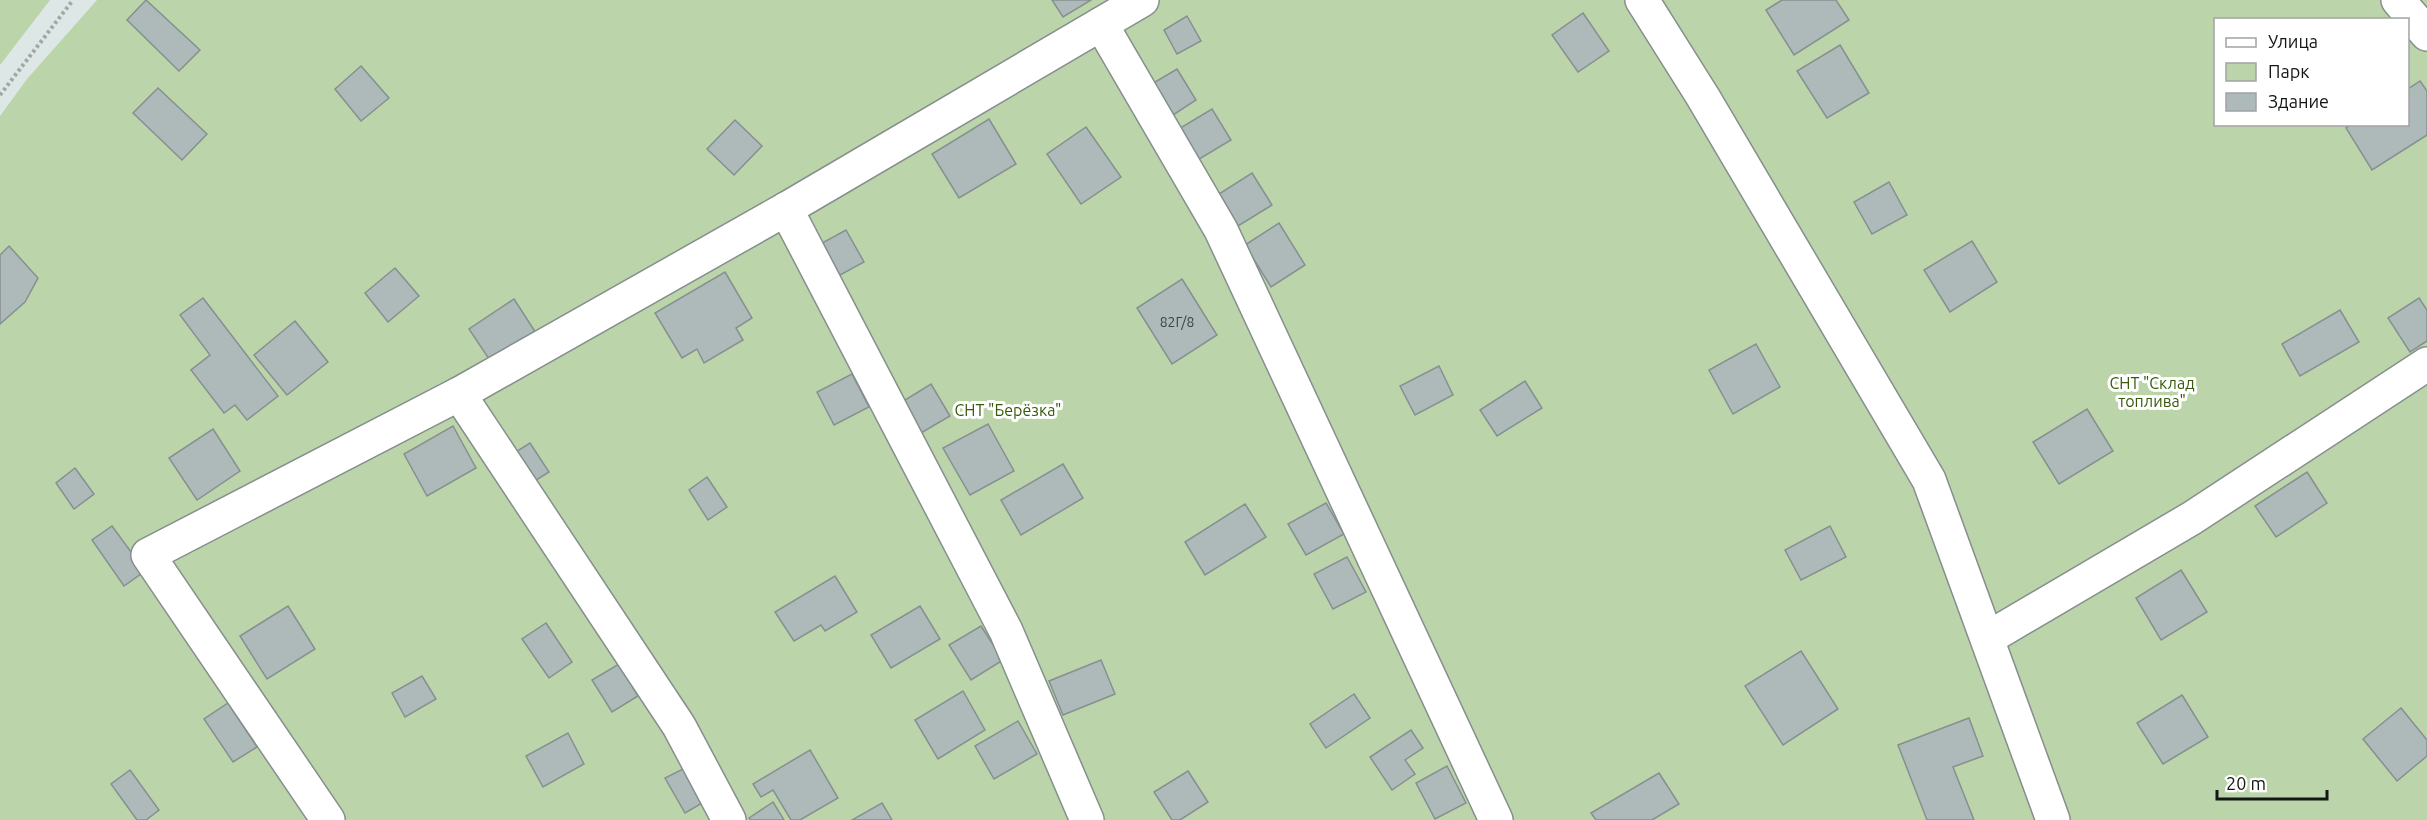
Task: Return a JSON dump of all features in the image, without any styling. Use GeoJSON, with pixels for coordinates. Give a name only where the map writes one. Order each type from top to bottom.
{"type":"FeatureCollection","features":[{"type":"Feature","properties":{"kind":"lane"},"geometry":{"type":"LineString","coordinates":[[328,820],[148,555],[459,393],[786,209],[1143,0]]}},
{"type":"Feature","properties":{"kind":"lane"},"geometry":{"type":"LineString","coordinates":[[1642,0],[1703,97],[1929,480],[2053,820]]}},
{"type":"Feature","properties":{"kind":"lane"},"geometry":{"type":"LineString","coordinates":[[2398,0],[2427,34]]}},
{"type":"Feature","properties":{"kind":"lane"},"geometry":{"type":"LineString","coordinates":[[1101,24],[1221,230],[1496,820]]}},
{"type":"Feature","properties":{"kind":"lane"},"geometry":{"type":"LineString","coordinates":[[786,209],[1006,630],[1086,820]]}},
{"type":"Feature","properties":{"kind":"lane"},"geometry":{"type":"LineString","coordinates":[[1988,638],[2192,518],[2427,364]]}},
{"type":"Feature","properties":{"kind":"lane"},"geometry":{"type":"LineString","coordinates":[[459,393],[679,726],[729,820]]}},
{"type":"Feature","properties":{"kind":"path"},"geometry":{"type":"LineString","coordinates":[[0,95],[73,0]]}},
{"type":"Feature","properties":{"kind":"green space"},"geometry":{"type":"Polygon","coordinates":[[[0,0],[50,0],[0,65],[0,0]]]}},
{"type":"Feature","properties":{"kind":"green space","name":"СНТ \"Берёзка\""},"geometry":{"type":"Polygon","coordinates":[[[97,0],[2427,0],[2427,820],[0,820],[0,116],[27,79],[97,0]]]}},
{"type":"Feature","properties":{"kind":"building"},"geometry":{"type":"Polygon","coordinates":[[[146,0],[200,50],[179,71],[127,20],[146,0]]]}},
{"type":"Feature","properties":{"kind":"building"},"geometry":{"type":"Polygon","coordinates":[[[1052,0],[1091,0],[1063,17],[1052,0]]]}},
{"type":"Feature","properties":{"kind":"building"},"geometry":{"type":"Polygon","coordinates":[[[1782,0],[1836,0],[1849,20],[1794,55],[1766,10],[1782,0]]]}},
{"type":"Feature","properties":{"kind":"building"},"geometry":{"type":"Polygon","coordinates":[[[1583,13],[1609,51],[1578,72],[1552,35],[1583,13]]]}},
{"type":"Feature","properties":{"kind":"building"},"geometry":{"type":"Polygon","coordinates":[[[1187,16],[1201,41],[1177,54],[1164,30],[1187,16]]]}},
{"type":"Feature","properties":{"kind":"building"},"geometry":{"type":"Polygon","coordinates":[[[1840,45],[1869,93],[1827,118],[1797,71],[1840,45]]]}},
{"type":"Feature","properties":{"kind":"building"},"geometry":{"type":"Polygon","coordinates":[[[361,66],[389,98],[361,121],[335,89],[361,66]]]}},
{"type":"Feature","properties":{"kind":"building"},"geometry":{"type":"Polygon","coordinates":[[[1177,69],[1196,100],[1170,117],[1150,85],[1177,69]]]}},
{"type":"Feature","properties":{"kind":"building"},"geometry":{"type":"Polygon","coordinates":[[[2420,81],[2427,91],[2427,135],[2372,170],[2346,128],[2348,126],[2409,126],[2409,88],[2420,81]]]}},
{"type":"Feature","properties":{"kind":"building"},"geometry":{"type":"Polygon","coordinates":[[[158,88],[207,134],[182,160],[133,113],[158,88]]]}},
{"type":"Feature","properties":{"kind":"building"},"geometry":{"type":"Polygon","coordinates":[[[1212,109],[1231,140],[1196,161],[1177,130],[1212,109]]]}},
{"type":"Feature","properties":{"kind":"building"},"geometry":{"type":"Polygon","coordinates":[[[989,119],[1016,164],[959,198],[932,154],[989,119]]]}},
{"type":"Feature","properties":{"kind":"building"},"geometry":{"type":"Polygon","coordinates":[[[735,120],[762,146],[734,175],[707,149],[735,120]]]}},
{"type":"Feature","properties":{"kind":"building"},"geometry":{"type":"Polygon","coordinates":[[[1086,127],[1121,177],[1081,204],[1047,154],[1086,127]]]}},
{"type":"Feature","properties":{"kind":"building"},"geometry":{"type":"Polygon","coordinates":[[[1252,173],[1272,205],[1238,226],[1219,194],[1252,173]]]}},
{"type":"Feature","properties":{"kind":"building"},"geometry":{"type":"Polygon","coordinates":[[[1889,182],[1907,215],[1872,234],[1854,202],[1889,182]]]}},
{"type":"Feature","properties":{"kind":"building"},"geometry":{"type":"Polygon","coordinates":[[[1279,223],[1305,265],[1271,287],[1245,245],[1279,223]]]}},
{"type":"Feature","properties":{"kind":"building"},"geometry":{"type":"Polygon","coordinates":[[[846,230],[864,262],[831,280],[813,248],[846,230]]]}},
{"type":"Feature","properties":{"kind":"building"},"geometry":{"type":"Polygon","coordinates":[[[1972,241],[1997,282],[1950,312],[1924,270],[1972,241]]]}},
{"type":"Feature","properties":{"kind":"building"},"geometry":{"type":"Polygon","coordinates":[[[9,246],[38,278],[25,302],[0,324],[0,255],[9,246]]]}},
{"type":"Feature","properties":{"kind":"building"},"geometry":{"type":"Polygon","coordinates":[[[395,268],[419,296],[388,322],[365,293],[395,268]]]}},
{"type":"Feature","properties":{"kind":"building"},"geometry":{"type":"Polygon","coordinates":[[[725,272],[752,318],[736,328],[743,340],[704,363],[697,349],[682,358],[655,313],[725,272]]]}},
{"type":"Feature","properties":{"kind":"building"},"geometry":{"type":"Polygon","coordinates":[[[1182,279],[1217,335],[1172,364],[1137,308],[1182,279]]]}},
{"type":"Feature","properties":{"kind":"building"},"geometry":{"type":"Polygon","coordinates":[[[203,298],[278,396],[247,420],[235,405],[224,413],[191,370],[210,355],[180,315],[203,298]]]}},
{"type":"Feature","properties":{"kind":"building"},"geometry":{"type":"Polygon","coordinates":[[[2419,298],[2427,310],[2427,341],[2410,352],[2388,318],[2419,298]]]}},
{"type":"Feature","properties":{"kind":"building"},"geometry":{"type":"Polygon","coordinates":[[[514,299],[536,333],[491,362],[469,329],[514,299]]]}},
{"type":"Feature","properties":{"kind":"building"},"geometry":{"type":"Polygon","coordinates":[[[2340,310],[2359,342],[2300,376],[2282,344],[2340,310]]]}},
{"type":"Feature","properties":{"kind":"building"},"geometry":{"type":"Polygon","coordinates":[[[295,321],[328,362],[287,395],[254,355],[295,321]]]}},
{"type":"Feature","properties":{"kind":"building"},"geometry":{"type":"Polygon","coordinates":[[[1756,344],[1780,387],[1733,414],[1709,370],[1756,344]]]}},
{"type":"Feature","properties":{"kind":"building"},"geometry":{"type":"Polygon","coordinates":[[[1439,366],[1453,395],[1415,415],[1400,386],[1439,366]]]}},
{"type":"Feature","properties":{"kind":"building"},"geometry":{"type":"Polygon","coordinates":[[[852,374],[869,407],[834,425],[817,392],[852,374]]]}},
{"type":"Feature","properties":{"kind":"building"},"geometry":{"type":"Polygon","coordinates":[[[1525,381],[1542,408],[1497,436],[1480,410],[1525,381]]]}},
{"type":"Feature","properties":{"kind":"building"},"geometry":{"type":"Polygon","coordinates":[[[931,384],[950,416],[916,436],[897,405],[931,384]]]}},
{"type":"Feature","properties":{"kind":"building"},"geometry":{"type":"Polygon","coordinates":[[[2087,409],[2113,451],[2059,484],[2033,442],[2087,409]]]}},
{"type":"Feature","properties":{"kind":"building"},"geometry":{"type":"Polygon","coordinates":[[[988,424],[1014,471],[970,495],[943,448],[988,424]]]}},
{"type":"Feature","properties":{"kind":"building"},"geometry":{"type":"Polygon","coordinates":[[[453,426],[476,468],[427,496],[404,454],[453,426]]]}},
{"type":"Feature","properties":{"kind":"building"},"geometry":{"type":"Polygon","coordinates":[[[213,429],[240,471],[197,500],[169,458],[213,429]]]}},
{"type":"Feature","properties":{"kind":"building"},"geometry":{"type":"Polygon","coordinates":[[[530,443],[549,472],[530,484],[511,455],[530,443]]]}},
{"type":"Feature","properties":{"kind":"building"},"geometry":{"type":"Polygon","coordinates":[[[1063,464],[1083,498],[1021,535],[1001,500],[1063,464]]]}},
{"type":"Feature","properties":{"kind":"building"},"geometry":{"type":"Polygon","coordinates":[[[75,468],[94,494],[74,509],[56,483],[75,468]]]}},
{"type":"Feature","properties":{"kind":"building"},"geometry":{"type":"Polygon","coordinates":[[[2307,472],[2327,503],[2276,537],[2255,506],[2307,472]]]}},
{"type":"Feature","properties":{"kind":"building"},"geometry":{"type":"Polygon","coordinates":[[[707,477],[727,507],[708,520],[689,490],[707,477]]]}},
{"type":"Feature","properties":{"kind":"building"},"geometry":{"type":"Polygon","coordinates":[[[1326,503],[1344,534],[1306,555],[1288,524],[1326,503]]]}},
{"type":"Feature","properties":{"kind":"building"},"geometry":{"type":"Polygon","coordinates":[[[1245,504],[1266,537],[1205,575],[1185,542],[1245,504]]]}},
{"type":"Feature","properties":{"kind":"building"},"geometry":{"type":"Polygon","coordinates":[[[112,526],[145,571],[124,586],[92,540],[112,526]]]}},
{"type":"Feature","properties":{"kind":"building"},"geometry":{"type":"Polygon","coordinates":[[[1830,526],[1846,557],[1801,580],[1785,550],[1830,526]]]}},
{"type":"Feature","properties":{"kind":"building"},"geometry":{"type":"Polygon","coordinates":[[[1347,557],[1366,592],[1333,609],[1314,574],[1347,557]]]}},
{"type":"Feature","properties":{"kind":"building"},"geometry":{"type":"Polygon","coordinates":[[[2181,570],[2207,612],[2161,640],[2136,598],[2181,570]]]}},
{"type":"Feature","properties":{"kind":"building"},"geometry":{"type":"Polygon","coordinates":[[[835,576],[857,612],[825,631],[821,625],[794,641],[775,612],[835,576]]]}},
{"type":"Feature","properties":{"kind":"building"},"geometry":{"type":"Polygon","coordinates":[[[288,606],[315,649],[267,679],[240,636],[288,606]]]}},
{"type":"Feature","properties":{"kind":"building"},"geometry":{"type":"Polygon","coordinates":[[[920,606],[940,639],[891,668],[871,635],[920,606]]]}},
{"type":"Feature","properties":{"kind":"building"},"geometry":{"type":"Polygon","coordinates":[[[546,623],[572,662],[549,678],[522,639],[546,623]]]}},
{"type":"Feature","properties":{"kind":"building"},"geometry":{"type":"Polygon","coordinates":[[[981,626],[1003,660],[971,680],[949,645],[981,626]]]}},
{"type":"Feature","properties":{"kind":"building"},"geometry":{"type":"Polygon","coordinates":[[[1801,651],[1838,709],[1783,745],[1745,686],[1801,651]]]}},
{"type":"Feature","properties":{"kind":"building"},"geometry":{"type":"Polygon","coordinates":[[[1101,660],[1115,694],[1063,715],[1049,681],[1101,660]]]}},
{"type":"Feature","properties":{"kind":"building"},"geometry":{"type":"Polygon","coordinates":[[[619,664],[638,696],[612,712],[592,680],[619,664]]]}},
{"type":"Feature","properties":{"kind":"building"},"geometry":{"type":"Polygon","coordinates":[[[422,676],[436,699],[405,717],[392,693],[422,676]]]}},
{"type":"Feature","properties":{"kind":"building"},"geometry":{"type":"Polygon","coordinates":[[[963,691],[985,730],[938,759],[915,720],[963,691]]]}},
{"type":"Feature","properties":{"kind":"building"},"geometry":{"type":"Polygon","coordinates":[[[1354,694],[1370,718],[1326,748],[1310,724],[1354,694]]]}},
{"type":"Feature","properties":{"kind":"building"},"geometry":{"type":"Polygon","coordinates":[[[2182,695],[2208,737],[2163,764],[2137,723],[2182,695]]]}},
{"type":"Feature","properties":{"kind":"building"},"geometry":{"type":"Polygon","coordinates":[[[228,703],[257,747],[233,762],[204,719],[228,703]]]}},
{"type":"Feature","properties":{"kind":"building"},"geometry":{"type":"Polygon","coordinates":[[[2401,708],[2427,740],[2427,756],[2397,781],[2363,739],[2401,708]]]}},
{"type":"Feature","properties":{"kind":"building"},"geometry":{"type":"Polygon","coordinates":[[[1969,718],[1983,756],[1953,767],[1974,820],[1927,820],[1898,745],[1969,718]]]}},
{"type":"Feature","properties":{"kind":"building"},"geometry":{"type":"Polygon","coordinates":[[[1018,721],[1037,754],[994,779],[975,746],[1018,721]]]}},
{"type":"Feature","properties":{"kind":"building"},"geometry":{"type":"Polygon","coordinates":[[[1411,730],[1423,748],[1405,760],[1415,774],[1392,790],[1370,757],[1411,730]]]}},
{"type":"Feature","properties":{"kind":"building"},"geometry":{"type":"Polygon","coordinates":[[[568,733],[584,764],[543,787],[526,756],[568,733]]]}},
{"type":"Feature","properties":{"kind":"building"},"geometry":{"type":"Polygon","coordinates":[[[810,750],[838,798],[800,820],[791,820],[773,790],[761,797],[753,784],[810,750]]]}},
{"type":"Feature","properties":{"kind":"building"},"geometry":{"type":"Polygon","coordinates":[[[1447,766],[1466,803],[1435,819],[1416,783],[1447,766]]]}},
{"type":"Feature","properties":{"kind":"building"},"geometry":{"type":"Polygon","coordinates":[[[685,768],[704,802],[685,813],[665,778],[685,768]]]}},
{"type":"Feature","properties":{"kind":"building"},"geometry":{"type":"Polygon","coordinates":[[[130,770],[159,810],[146,820],[137,820],[111,784],[130,770]]]}},
{"type":"Feature","properties":{"kind":"building"},"geometry":{"type":"Polygon","coordinates":[[[1188,771],[1208,802],[1180,820],[1172,820],[1154,792],[1188,771]]]}},
{"type":"Feature","properties":{"kind":"building"},"geometry":{"type":"Polygon","coordinates":[[[1659,773],[1679,804],[1652,820],[1596,820],[1591,813],[1659,773]]]}},
{"type":"Feature","properties":{"kind":"building"},"geometry":{"type":"Polygon","coordinates":[[[773,802],[784,820],[751,820],[749,818],[773,802]]]}},
{"type":"Feature","properties":{"kind":"building"},"geometry":{"type":"Polygon","coordinates":[[[882,803],[892,820],[852,820],[882,803]]]}},
{"type":"Feature","properties":{"kind":"park label","name":"СНТ \"Склад топлива\""},"geometry":{"type":"Point","coordinates":[2152,392]}}]}
